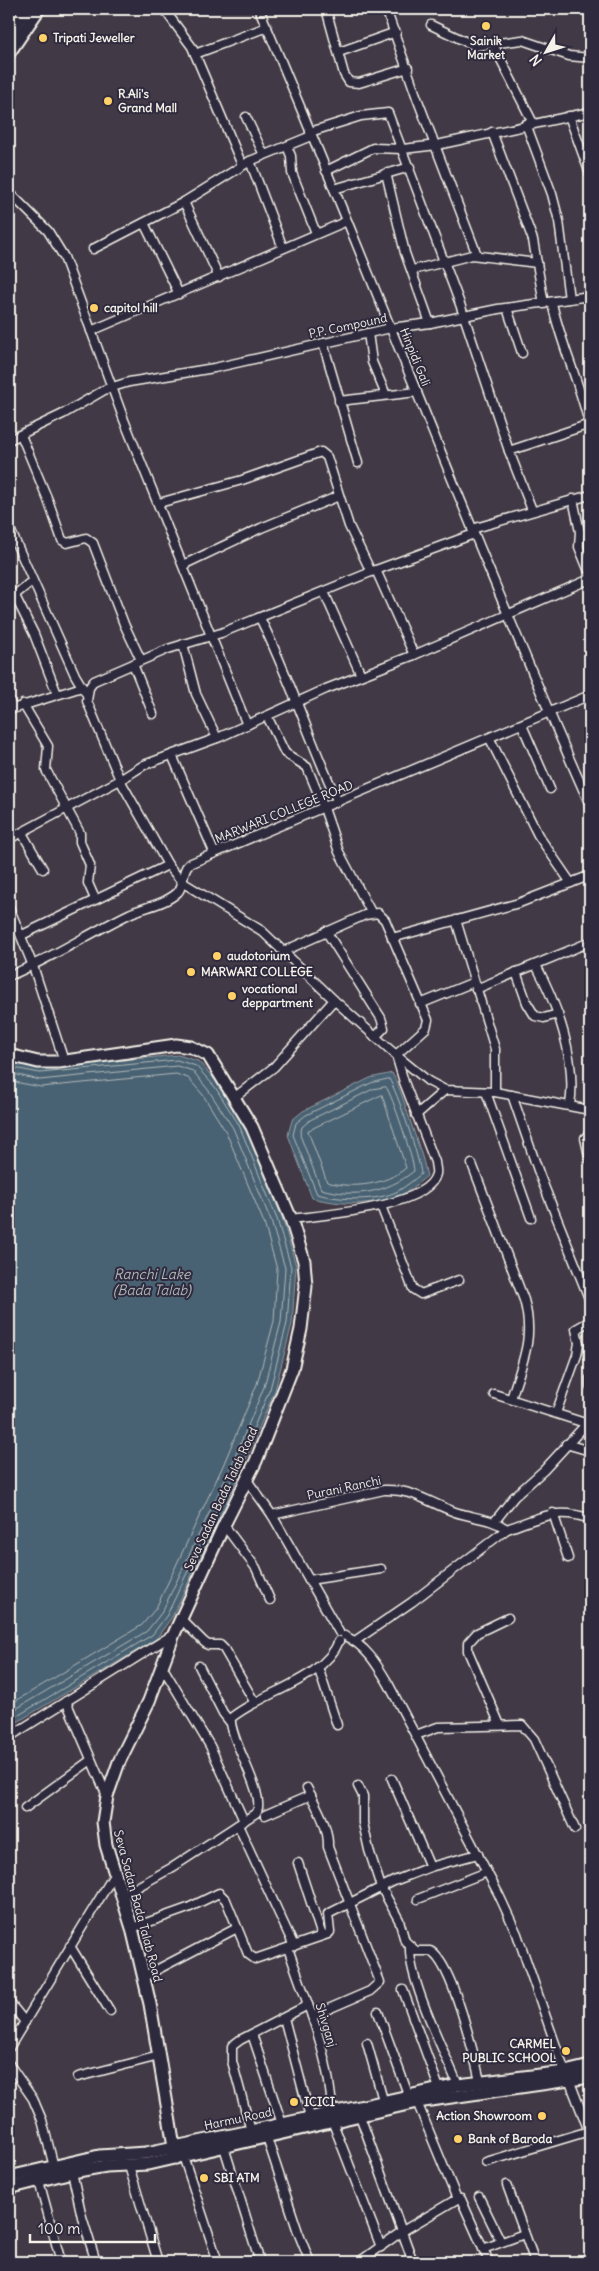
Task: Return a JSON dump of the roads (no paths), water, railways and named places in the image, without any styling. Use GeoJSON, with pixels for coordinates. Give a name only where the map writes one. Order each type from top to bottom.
{"type":"FeatureCollection","features":[{"type":"Feature","properties":{"kind":"street"},"geometry":{"type":"LineString","coordinates":[[9,35],[26,9]]}},
{"type":"Feature","properties":{"kind":"street"},"geometry":{"type":"LineString","coordinates":[[9,53],[39,9]]}},
{"type":"Feature","properties":{"kind":"street"},"geometry":{"type":"LineString","coordinates":[[164,9],[195,54],[225,129],[242,165]]}},
{"type":"Feature","properties":{"kind":"street","name":"Hinpidi Gali"},"geometry":{"type":"LineString","coordinates":[[259,9],[549,714],[590,805]]}},
{"type":"Feature","properties":{"kind":"street"},"geometry":{"type":"LineString","coordinates":[[326,9],[346,79],[353,84],[408,68]]}},
{"type":"Feature","properties":{"kind":"street"},"geometry":{"type":"LineString","coordinates":[[386,9],[396,32],[420,108],[437,145],[477,255]]}},
{"type":"Feature","properties":{"kind":"street"},"geometry":{"type":"LineString","coordinates":[[430,25],[475,46],[522,40],[569,56],[590,58]]}},
{"type":"Feature","properties":{"kind":"street"},"geometry":{"type":"LineString","coordinates":[[195,54],[267,27]]}},
{"type":"Feature","properties":{"kind":"street"},"geometry":{"type":"LineString","coordinates":[[339,52],[396,32]]}},
{"type":"Feature","properties":{"kind":"street"},"geometry":{"type":"LineString","coordinates":[[492,44],[530,123],[552,194],[559,222],[569,299]]}},
{"type":"Feature","properties":{"kind":"street"},"geometry":{"type":"LineString","coordinates":[[326,171],[373,148],[403,149],[437,145],[530,123],[590,112]]}},
{"type":"Feature","properties":{"kind":"street"},"geometry":{"type":"LineString","coordinates":[[93,249],[184,202],[250,161],[311,134],[361,116],[388,113],[465,316],[509,451],[532,510]]}},
{"type":"Feature","properties":{"kind":"street"},"geometry":{"type":"LineString","coordinates":[[246,116],[264,155]]}},
{"type":"Feature","properties":{"kind":"street"},"geometry":{"type":"LineString","coordinates":[[568,116],[590,174]]}},
{"type":"Feature","properties":{"kind":"street"},"geometry":{"type":"LineString","coordinates":[[492,132],[528,226],[548,304],[580,388],[590,424],[509,451]]}},
{"type":"Feature","properties":{"kind":"street"},"geometry":{"type":"LineString","coordinates":[[287,146],[291,156],[292,174],[316,234]]}},
{"type":"Feature","properties":{"kind":"street"},"geometry":{"type":"LineString","coordinates":[[250,161],[283,248]]}},
{"type":"Feature","properties":{"kind":"street"},"geometry":{"type":"LineString","coordinates":[[334,189],[410,167]]}},
{"type":"Feature","properties":{"kind":"street"},"geometry":{"type":"LineString","coordinates":[[386,173],[405,253],[413,270],[430,323]]}},
{"type":"Feature","properties":{"kind":"street"},"geometry":{"type":"LineString","coordinates":[[9,192],[41,224],[58,245],[112,387],[247,726]]}},
{"type":"Feature","properties":{"kind":"street"},"geometry":{"type":"LineString","coordinates":[[184,202],[220,277]]}},
{"type":"Feature","properties":{"kind":"street"},"geometry":{"type":"LineString","coordinates":[[91,331],[347,221]]}},
{"type":"Feature","properties":{"kind":"street"},"geometry":{"type":"LineString","coordinates":[[144,222],[179,294]]}},
{"type":"Feature","properties":{"kind":"street"},"geometry":{"type":"LineString","coordinates":[[413,270],[444,261],[477,255],[537,264]]}},
{"type":"Feature","properties":{"kind":"street","name":"P.P. Compound"},"geometry":{"type":"LineString","coordinates":[[9,440],[112,387],[142,379],[171,376],[391,328],[590,296]]}},
{"type":"Feature","properties":{"kind":"street"},"geometry":{"type":"LineString","coordinates":[[507,308],[522,353]]}},
{"type":"Feature","properties":{"kind":"street"},"geometry":{"type":"LineString","coordinates":[[368,333],[372,362],[386,395]]}},
{"type":"Feature","properties":{"kind":"street"},"geometry":{"type":"LineString","coordinates":[[323,343],[358,463]]}},
{"type":"Feature","properties":{"kind":"street"},"geometry":{"type":"LineString","coordinates":[[339,401],[416,392]]}},
{"type":"Feature","properties":{"kind":"street"},"geometry":{"type":"LineString","coordinates":[[21,435],[48,500],[62,540],[67,543],[86,538],[93,543],[124,624],[141,660]]}},
{"type":"Feature","properties":{"kind":"street"},"geometry":{"type":"LineString","coordinates":[[159,503],[242,480],[321,452],[327,457],[349,526],[374,571],[414,655]]}},
{"type":"Feature","properties":{"kind":"street"},"geometry":{"type":"LineString","coordinates":[[9,699],[10,709],[57,694],[85,691],[94,681],[141,660],[260,618],[473,531],[532,510],[590,495]]}},
{"type":"Feature","properties":{"kind":"street"},"geometry":{"type":"LineString","coordinates":[[183,565],[270,524],[339,496]]}},
{"type":"Feature","properties":{"kind":"street"},"geometry":{"type":"LineString","coordinates":[[573,499],[580,532],[579,547],[590,574]]}},
{"type":"Feature","properties":{"kind":"street"},"geometry":{"type":"LineString","coordinates":[[9,527],[32,581],[85,691],[87,701],[120,780],[168,865],[182,882],[246,920],[284,951],[334,1000],[396,1055],[428,1080],[445,1090],[512,1095],[590,1110]]}},
{"type":"Feature","properties":{"kind":"street"},"geometry":{"type":"LineString","coordinates":[[9,839],[120,780],[144,765],[247,726],[298,702],[414,655],[590,579]]}},
{"type":"Feature","properties":{"kind":"street"},"geometry":{"type":"LineString","coordinates":[[32,581],[16,594],[16,598],[34,634],[57,694]]}},
{"type":"Feature","properties":{"kind":"street"},"geometry":{"type":"LineString","coordinates":[[324,592],[362,675]]}},
{"type":"Feature","properties":{"kind":"street"},"geometry":{"type":"LineString","coordinates":[[260,618],[298,702],[316,755],[338,802]]}},
{"type":"Feature","properties":{"kind":"street"},"geometry":{"type":"LineString","coordinates":[[183,644],[196,694],[216,738]]}},
{"type":"Feature","properties":{"kind":"street"},"geometry":{"type":"LineString","coordinates":[[133,664],[153,714]]}},
{"type":"Feature","properties":{"kind":"street","name":"MARWARI COLLEGE ROAD"},"geometry":{"type":"LineString","coordinates":[[9,976],[33,966],[114,921],[171,897],[178,892],[185,867],[188,864],[588,698]]}},
{"type":"Feature","properties":{"kind":"street"},"geometry":{"type":"LineString","coordinates":[[23,704],[48,746],[46,770],[78,828],[80,842],[88,860],[90,871],[87,879],[95,899]]}},
{"type":"Feature","properties":{"kind":"street"},"geometry":{"type":"LineString","coordinates":[[267,716],[285,753],[307,768],[324,808],[338,852],[371,912]]}},
{"type":"Feature","properties":{"kind":"street"},"geometry":{"type":"LineString","coordinates":[[522,726],[550,789]]}},
{"type":"Feature","properties":{"kind":"street"},"geometry":{"type":"LineString","coordinates":[[490,739],[538,835],[570,883]]}},
{"type":"Feature","properties":{"kind":"street"},"geometry":{"type":"LineString","coordinates":[[172,755],[214,852]]}},
{"type":"Feature","properties":{"kind":"street"},"geometry":{"type":"LineString","coordinates":[[22,833],[43,869]]}},
{"type":"Feature","properties":{"kind":"street"},"geometry":{"type":"LineString","coordinates":[[22,935],[168,865]]}},
{"type":"Feature","properties":{"kind":"street"},"geometry":{"type":"LineString","coordinates":[[392,938],[519,903],[586,876]]}},
{"type":"Feature","properties":{"kind":"street"},"geometry":{"type":"LineString","coordinates":[[9,906],[12,925],[22,935],[64,1061]]}},
{"type":"Feature","properties":{"kind":"street"},"geometry":{"type":"LineString","coordinates":[[284,951],[371,912],[381,916],[429,1024],[396,1055]]}},
{"type":"Feature","properties":{"kind":"street"},"geometry":{"type":"LineString","coordinates":[[456,920],[495,1050],[490,1092],[531,1218]]}},
{"type":"Feature","properties":{"kind":"street"},"geometry":{"type":"LineString","coordinates":[[326,931],[381,1018],[384,1028],[375,1036]]}},
{"type":"Feature","properties":{"kind":"street"},"geometry":{"type":"LineString","coordinates":[[420,1004],[516,972],[590,942]]}},
{"type":"Feature","properties":{"kind":"street"},"geometry":{"type":"LineString","coordinates":[[536,964],[551,992],[558,1014],[572,1083],[570,1105]]}},
{"type":"Feature","properties":{"kind":"street"},"geometry":{"type":"LineString","coordinates":[[516,972],[535,1016],[544,1018],[558,1014]]}},
{"type":"Feature","properties":{"kind":"street"},"geometry":{"type":"LineString","coordinates":[[235,1097],[274,1067],[334,1000]]}},
{"type":"Feature","properties":{"kind":"street","name":"Seva Sadan Bada Talab Road"},"geometry":{"type":"LineString","coordinates":[[9,1056],[38,1062],[64,1061],[166,1046],[191,1046],[208,1055],[258,1137],[291,1219],[305,1273],[305,1306],[292,1369],[256,1461],[224,1525],[174,1634],[136,1731],[119,1762],[107,1796],[103,1822],[106,1845],[123,1895],[143,1977],[177,2154]]}},
{"type":"Feature","properties":{"kind":"street"},"geometry":{"type":"LineString","coordinates":[[291,1219],[381,1206],[425,1188],[436,1173],[435,1162],[416,1115],[396,1055]]}},
{"type":"Feature","properties":{"kind":"street"},"geometry":{"type":"LineString","coordinates":[[416,1115],[445,1090]]}},
{"type":"Feature","properties":{"kind":"street"},"geometry":{"type":"LineString","coordinates":[[512,1095],[540,1176],[590,1301]]}},
{"type":"Feature","properties":{"kind":"street"},"geometry":{"type":"LineString","coordinates":[[590,1133],[585,1138],[590,1160]]}},
{"type":"Feature","properties":{"kind":"street"},"geometry":{"type":"LineString","coordinates":[[472,1164],[524,1300],[530,1321],[529,1336],[511,1399]]}},
{"type":"Feature","properties":{"kind":"street"},"geometry":{"type":"LineString","coordinates":[[381,1206],[413,1289],[417,1293],[421,1294],[459,1280]]}},
{"type":"Feature","properties":{"kind":"street"},"geometry":{"type":"LineString","coordinates":[[556,1413],[577,1355],[579,1343],[576,1329],[590,1321]]}},
{"type":"Feature","properties":{"kind":"street"},"geometry":{"type":"LineString","coordinates":[[590,1379],[590,1386]]}},
{"type":"Feature","properties":{"kind":"street"},"geometry":{"type":"LineString","coordinates":[[494,1394],[588,1422],[544,1470],[514,1497],[495,1521]]}},
{"type":"Feature","properties":{"kind":"street"},"geometry":{"type":"LineString","coordinates":[[566,1444],[590,1451]]}},
{"type":"Feature","properties":{"kind":"street"},"geometry":{"type":"LineString","coordinates":[[247,1480],[272,1515],[341,1636],[355,1641],[368,1652],[378,1666],[416,1735],[517,1934],[567,2077],[589,2133],[486,2162]]}},
{"type":"Feature","properties":{"kind":"street","name":"Purani Ranchi"},"geometry":{"type":"LineString","coordinates":[[272,1515],[384,1490],[401,1489],[417,1494],[455,1512],[495,1521],[507,1529]]}},
{"type":"Feature","properties":{"kind":"street"},"geometry":{"type":"LineString","coordinates":[[355,1641],[419,1596],[507,1529],[552,1513],[577,1514],[590,1518]]}},
{"type":"Feature","properties":{"kind":"street"},"geometry":{"type":"LineString","coordinates":[[552,1513],[568,1558]]}},
{"type":"Feature","properties":{"kind":"street"},"geometry":{"type":"LineString","coordinates":[[224,1525],[256,1568],[270,1600]]}},
{"type":"Feature","properties":{"kind":"street"},"geometry":{"type":"LineString","coordinates":[[309,1580],[381,1568]]}},
{"type":"Feature","properties":{"kind":"street"},"geometry":{"type":"LineString","coordinates":[[500,1725],[468,1651],[468,1643],[477,1633],[508,1618]]}},
{"type":"Feature","properties":{"kind":"street"},"geometry":{"type":"LineString","coordinates":[[181,1620],[208,1645],[220,1645],[224,1649],[255,1703]]}},
{"type":"Feature","properties":{"kind":"street"},"geometry":{"type":"LineString","coordinates":[[9,1737],[174,1634]]}},
{"type":"Feature","properties":{"kind":"street"},"geometry":{"type":"LineString","coordinates":[[230,1722],[235,1714],[318,1667],[332,1656],[341,1636]]}},
{"type":"Feature","properties":{"kind":"street","name":"Shivganj"},"geometry":{"type":"LineString","coordinates":[[162,1666],[210,1746],[291,1947],[321,2041],[330,2082],[332,2117],[381,2247]]}},
{"type":"Feature","properties":{"kind":"street"},"geometry":{"type":"LineString","coordinates":[[123,1895],[173,1867],[256,1813],[259,1809],[247,1765],[230,1722],[223,1713],[199,1666]]}},
{"type":"Feature","properties":{"kind":"street"},"geometry":{"type":"LineString","coordinates":[[318,1667],[337,1725]]}},
{"type":"Feature","properties":{"kind":"street"},"geometry":{"type":"LineString","coordinates":[[66,1702],[107,1796]]}},
{"type":"Feature","properties":{"kind":"street"},"geometry":{"type":"LineString","coordinates":[[416,1735],[438,1727],[522,1726],[528,1731],[575,1828]]}},
{"type":"Feature","properties":{"kind":"street"},"geometry":{"type":"LineString","coordinates":[[25,1808],[91,1760]]}},
{"type":"Feature","properties":{"kind":"street"},"geometry":{"type":"LineString","coordinates":[[392,1779],[430,1866]]}},
{"type":"Feature","properties":{"kind":"street"},"geometry":{"type":"LineString","coordinates":[[358,1786],[363,1796],[366,1836],[381,1887],[399,1920],[405,1941],[410,1948],[416,1951],[430,1951],[441,1962],[463,2014],[480,2081]]}},
{"type":"Feature","properties":{"kind":"street"},"geometry":{"type":"LineString","coordinates":[[265,1815],[309,1792],[327,1833],[328,1847],[351,1902],[380,1982],[370,1991],[312,2016]]}},
{"type":"Feature","properties":{"kind":"street"},"geometry":{"type":"LineString","coordinates":[[132,1928],[188,1908],[218,1893],[226,1900],[245,1949],[251,1958],[255,1959],[330,1932],[328,1914],[381,1887],[430,1866],[478,1854]]}},
{"type":"Feature","properties":{"kind":"street"},"geometry":{"type":"LineString","coordinates":[[298,1863],[322,1936]]}},
{"type":"Feature","properties":{"kind":"street"},"geometry":{"type":"LineString","coordinates":[[418,1899],[487,1872]]}},
{"type":"Feature","properties":{"kind":"street"},"geometry":{"type":"LineString","coordinates":[[9,2048],[114,1873]]}},
{"type":"Feature","properties":{"kind":"street"},"geometry":{"type":"LineString","coordinates":[[143,1977],[237,1928]]}},
{"type":"Feature","properties":{"kind":"street"},"geometry":{"type":"LineString","coordinates":[[70,1946],[110,2011]]}},
{"type":"Feature","properties":{"kind":"street"},"geometry":{"type":"LineString","coordinates":[[410,1948],[409,1962],[458,2085]]}},
{"type":"Feature","properties":{"kind":"street"},"geometry":{"type":"LineString","coordinates":[[403,1990],[439,2088]]}},
{"type":"Feature","properties":{"kind":"street"},"geometry":{"type":"LineString","coordinates":[[9,2002],[24,2022]]}},
{"type":"Feature","properties":{"kind":"street"},"geometry":{"type":"LineString","coordinates":[[251,2131],[230,2050],[240,2040],[308,2005]]}},
{"type":"Feature","properties":{"kind":"street"},"geometry":{"type":"LineString","coordinates":[[378,2012],[408,2094]]}},
{"type":"Feature","properties":{"kind":"street"},"geometry":{"type":"LineString","coordinates":[[284,2018],[310,2117]]}},
{"type":"Feature","properties":{"kind":"street"},"geometry":{"type":"LineString","coordinates":[[252,2034],[282,2124]]}},
{"type":"Feature","properties":{"kind":"street"},"geometry":{"type":"LineString","coordinates":[[367,2043],[383,2100]]}},
{"type":"Feature","properties":{"kind":"street"},"geometry":{"type":"LineString","coordinates":[[78,2077],[159,2056]]}},
{"type":"Feature","properties":{"kind":"street"},"geometry":{"type":"LineString","coordinates":[[9,2064],[33,2099],[42,2120],[54,2167]]}},
{"type":"Feature","properties":{"kind":"street","name":"Harmu Road"},"geometry":{"type":"LineString","coordinates":[[9,2188],[72,2172],[106,2166],[129,2166],[177,2154],[251,2131],[310,2117],[360,2116],[417,2102],[567,2077],[590,2066]]}},
{"type":"Feature","properties":{"kind":"street","name":"Harmu Road"},"geometry":{"type":"LineString","coordinates":[[9,2177],[99,2156],[146,2153],[177,2154],[224,2147],[267,2138],[383,2100],[439,2088],[480,2081],[590,2077]]}},
{"type":"Feature","properties":{"kind":"street"},"geometry":{"type":"LineString","coordinates":[[417,2102],[457,2199],[463,2202],[489,2262]]}},
{"type":"Feature","properties":{"kind":"street"},"geometry":{"type":"LineString","coordinates":[[360,2116],[413,2262]]}},
{"type":"Feature","properties":{"kind":"street"},"geometry":{"type":"LineString","coordinates":[[267,2138],[298,2232],[310,2262]]}},
{"type":"Feature","properties":{"kind":"street"},"geometry":{"type":"LineString","coordinates":[[224,2147],[260,2262]]}},
{"type":"Feature","properties":{"kind":"street"},"geometry":{"type":"LineString","coordinates":[[177,2154],[218,2262]]}},
{"type":"Feature","properties":{"kind":"street"},"geometry":{"type":"LineString","coordinates":[[129,2166],[158,2262]]}},
{"type":"Feature","properties":{"kind":"street"},"geometry":{"type":"LineString","coordinates":[[72,2172],[82,2217],[96,2262]]}},
{"type":"Feature","properties":{"kind":"street"},"geometry":{"type":"LineString","coordinates":[[39,2181],[62,2262]]}},
{"type":"Feature","properties":{"kind":"street"},"geometry":{"type":"LineString","coordinates":[[507,2185],[535,2262]]}},
{"type":"Feature","properties":{"kind":"street"},"geometry":{"type":"LineString","coordinates":[[479,2197],[501,2242]]}},
{"type":"Feature","properties":{"kind":"street"},"geometry":{"type":"LineString","coordinates":[[359,2262],[401,2232],[457,2199]]}},
{"type":"Feature","properties":{"kind":"street"},"geometry":{"type":"LineString","coordinates":[[483,2249],[524,2234]]}},
{"type":"Feature","properties":{"kind":"water","name":"Ranchi Lake (Bada Talab)"},"geometry":{"type":"Polygon","coordinates":[[[178,1055],[198,1061],[219,1084],[243,1123],[282,1217],[296,1266],[292,1324],[275,1390],[239,1476],[172,1617],[156,1639],[9,1727],[9,1062],[39,1068],[178,1055]]]}},
{"type":"Feature","properties":{"kind":"water"},"geometry":{"type":"Polygon","coordinates":[[[392,1073],[402,1096],[427,1176],[402,1195],[376,1202],[344,1203],[312,1198],[288,1135],[292,1120],[303,1111],[370,1078],[392,1073]]]}},
{"type":"Feature","properties":{"kind":"place","name":"Sainik Market"},"geometry":{"type":"Point","coordinates":[486,26]}},
{"type":"Feature","properties":{"kind":"place","name":"Tripati Jeweller"},"geometry":{"type":"Point","coordinates":[43,38]}},
{"type":"Feature","properties":{"kind":"place","name":"R.Ali's Grand Mall"},"geometry":{"type":"Point","coordinates":[108,101]}},
{"type":"Feature","properties":{"kind":"place","name":"capitol hill"},"geometry":{"type":"Point","coordinates":[94,308]}},
{"type":"Feature","properties":{"kind":"place","name":"audotorium"},"geometry":{"type":"Point","coordinates":[217,956]}},
{"type":"Feature","properties":{"kind":"place","name":"MARWARI COLLEGE"},"geometry":{"type":"Point","coordinates":[191,972]}},
{"type":"Feature","properties":{"kind":"place","name":"vocational deppartment"},"geometry":{"type":"Point","coordinates":[232,996]}},
{"type":"Feature","properties":{"kind":"place","name":"CARMEL PUBLIC SCHOOL"},"geometry":{"type":"Point","coordinates":[566,2051]}},
{"type":"Feature","properties":{"kind":"place","name":"ICICI"},"geometry":{"type":"Point","coordinates":[294,2102]}},
{"type":"Feature","properties":{"kind":"place","name":"Action Showroom"},"geometry":{"type":"Point","coordinates":[542,2116]}},
{"type":"Feature","properties":{"kind":"place","name":"Bank of Baroda"},"geometry":{"type":"Point","coordinates":[458,2139]}},
{"type":"Feature","properties":{"kind":"place","name":"SBI ATM"},"geometry":{"type":"Point","coordinates":[204,2178]}}]}
